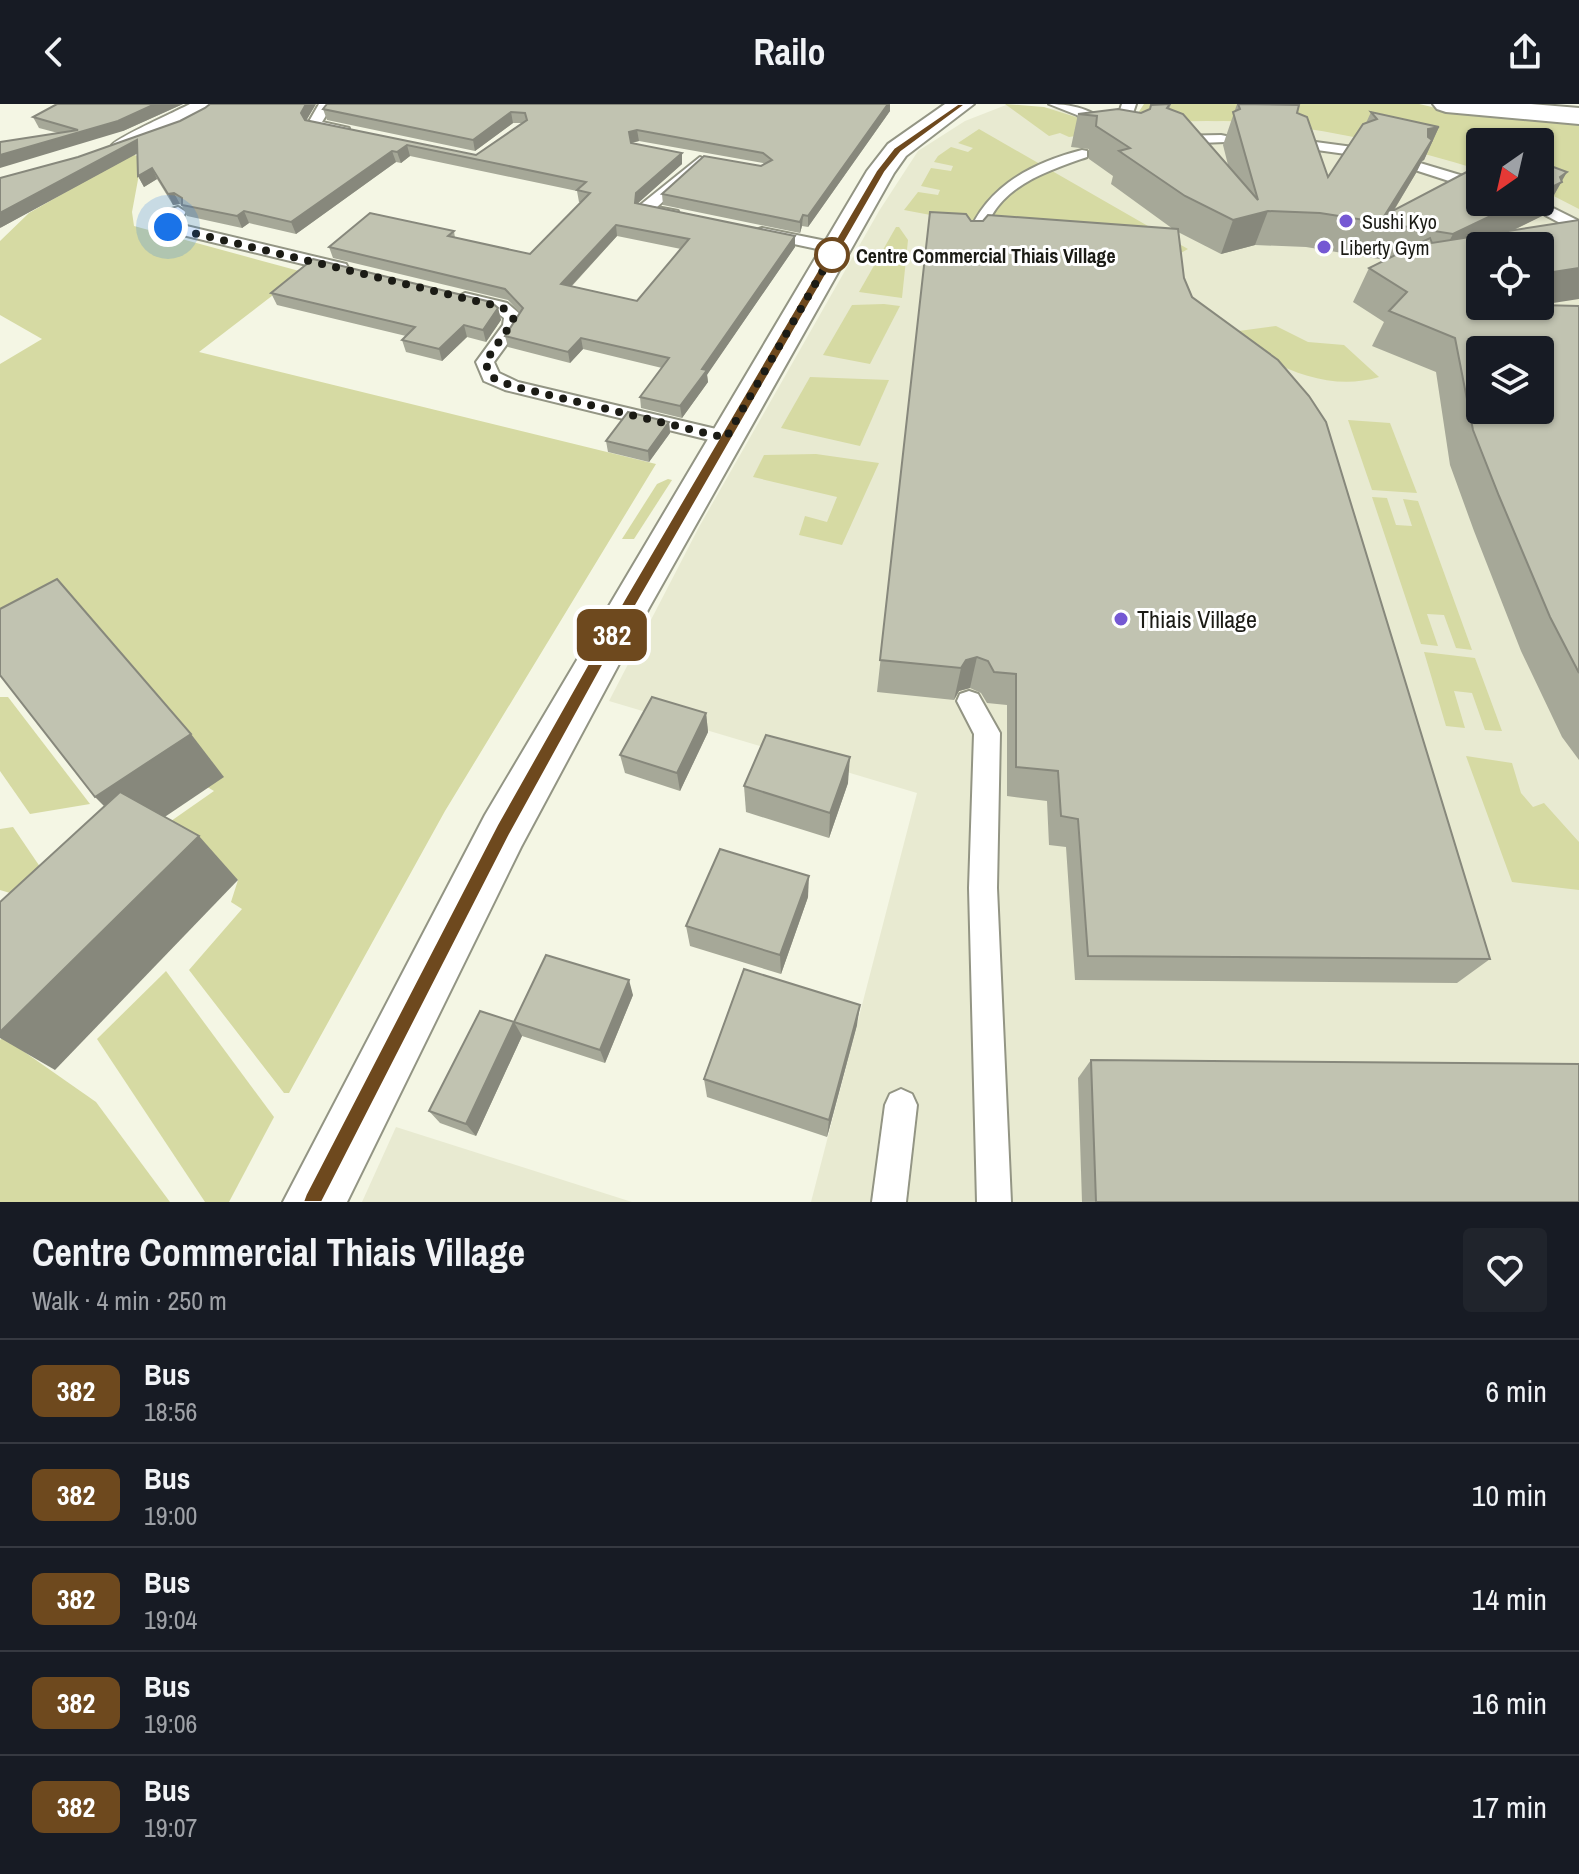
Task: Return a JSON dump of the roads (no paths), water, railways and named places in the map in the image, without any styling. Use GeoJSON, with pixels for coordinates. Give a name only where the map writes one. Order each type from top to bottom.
{"type":"FeatureCollection","features":[{"type":"Feature","properties":{"kind":"street"},"geometry":{"type":"LineString","coordinates":[[104,151],[158,132],[209,104]]}},
{"type":"Feature","properties":{"kind":"street"},"geometry":{"type":"LineString","coordinates":[[314,1202],[503,831],[836,248],[888,160],[961,104]]}},
{"type":"Feature","properties":{"kind":"street"},"geometry":{"type":"LineString","coordinates":[[1446,104],[1579,116]]}},
{"type":"Feature","properties":{"kind":"lane"},"geometry":{"type":"LineString","coordinates":[[326,104],[314,125],[360,135]]}},
{"type":"Feature","properties":{"kind":"lane"},"geometry":{"type":"LineString","coordinates":[[1056,104],[1082,112],[1127,139],[1124,119],[1129,104]]}},
{"type":"Feature","properties":{"kind":"lane"},"geometry":{"type":"LineString","coordinates":[[1168,140],[1221,139]]}},
{"type":"Feature","properties":{"kind":"lane"},"geometry":{"type":"LineString","coordinates":[[1293,143],[1353,151]]}},
{"type":"Feature","properties":{"kind":"lane"},"geometry":{"type":"LineString","coordinates":[[972,247],[975,229],[997,196],[1020,179],[1082,154]]}},
{"type":"Feature","properties":{"kind":"lane"},"geometry":{"type":"LineString","coordinates":[[676,155],[709,160],[645,209],[692,219]]}},
{"type":"Feature","properties":{"kind":"lane"},"geometry":{"type":"LineString","coordinates":[[1420,167],[1466,182]]}},
{"type":"Feature","properties":{"kind":"lane"},"geometry":{"type":"LineString","coordinates":[[178,212],[168,227],[365,274]]}},
{"type":"Feature","properties":{"kind":"lane"},"geometry":{"type":"LineString","coordinates":[[1554,214],[1579,228]]}},
{"type":"Feature","properties":{"kind":"lane"},"geometry":{"type":"LineString","coordinates":[[738,228],[836,248]]}},
{"type":"Feature","properties":{"kind":"lane"},"geometry":{"type":"LineString","coordinates":[[440,292],[501,307],[513,316],[512,325],[485,362],[486,371],[499,382],[726,438]]}},
{"type":"Feature","properties":{"kind":"lane"},"geometry":{"type":"LineString","coordinates":[[969,701],[987,733],[983,888],[994,1202]]}},
{"type":"Feature","properties":{"kind":"lane"},"geometry":{"type":"LineString","coordinates":[[889,1202],[901,1105]]}},
{"type":"Feature","properties":{"kind":"place","name":"Sushi Kyo"},"geometry":{"type":"Point","coordinates":[1346,221]}},
{"type":"Feature","properties":{"kind":"place","name":"Liberty Gym"},"geometry":{"type":"Point","coordinates":[1324,247]}},
{"type":"Feature","properties":{"kind":"place","name":"Centre Commercial Thiais Village"},"geometry":{"type":"Point","coordinates":[832,255]}},
{"type":"Feature","properties":{"kind":"place","name":"Thiais Village"},"geometry":{"type":"Point","coordinates":[1121,619]}}]}
